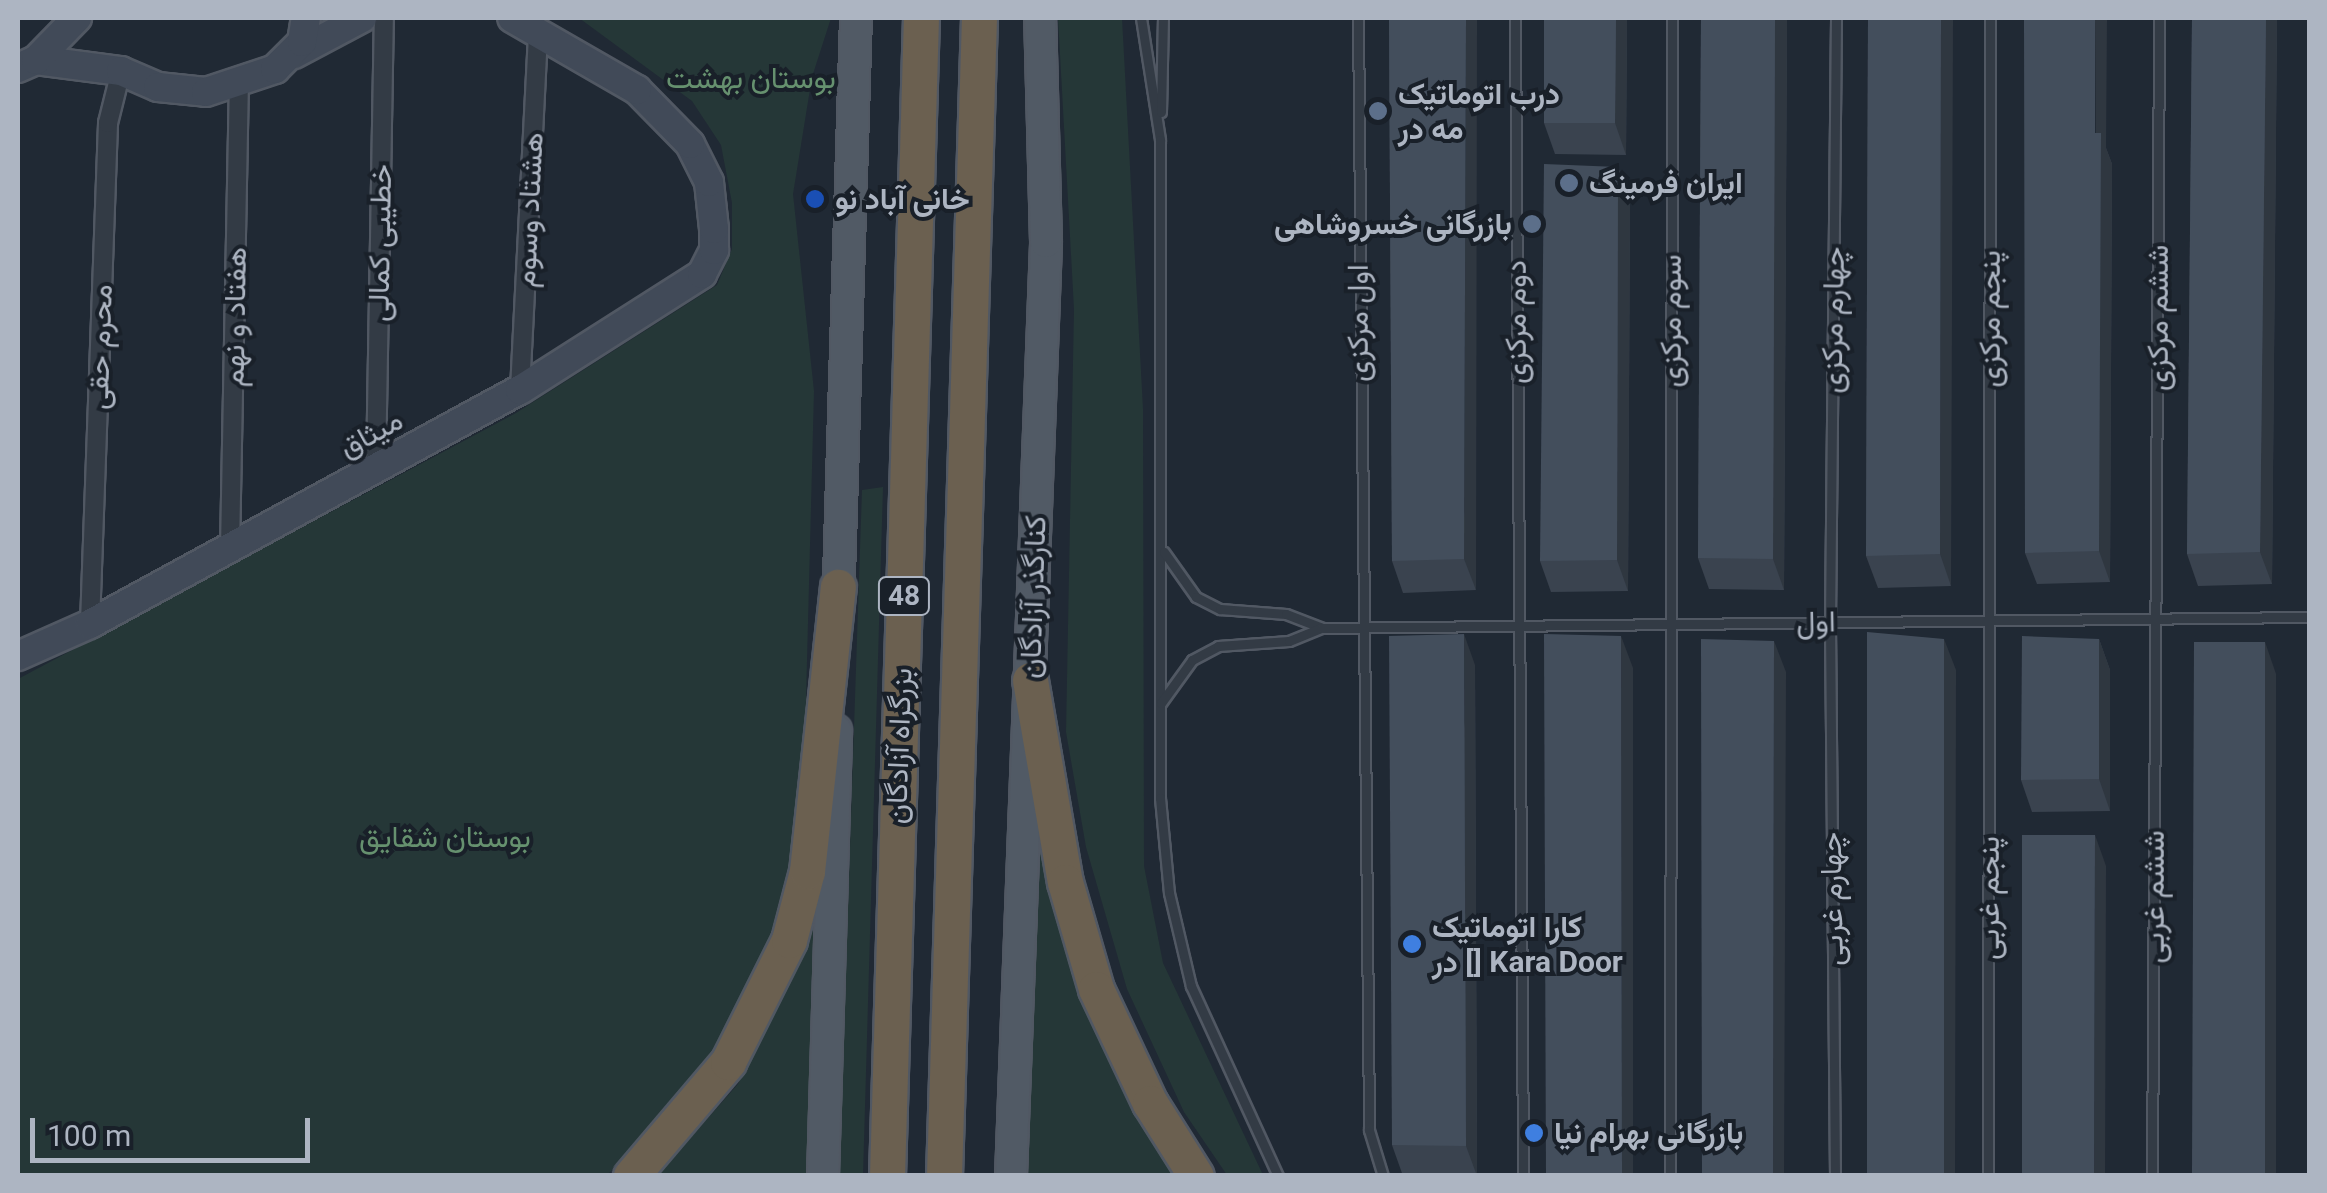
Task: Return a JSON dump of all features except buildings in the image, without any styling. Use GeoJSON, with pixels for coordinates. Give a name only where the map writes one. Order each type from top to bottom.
{"type":"FeatureCollection","features":[{"type":"Feature","properties":{"kind":"highway","name":"بزرگراه آزادگان"},"geometry":{"type":"LineString","coordinates":[[887,1176],[921,18]]}},
{"type":"Feature","properties":{"kind":"highway","name":"بزرگراه آزادگان"},"geometry":{"type":"LineString","coordinates":[[944,1176],[978,18]]}},
{"type":"Feature","properties":{"kind":"highway"},"geometry":{"type":"LineString","coordinates":[[631,1176],[728,1062],[789,940],[807,871],[838,587]]}},
{"type":"Feature","properties":{"kind":"highway"},"geometry":{"type":"LineString","coordinates":[[1030,680],[1066,882],[1096,989],[1150,1104],[1196,1176]]}},
{"type":"Feature","properties":{"kind":"main road"},"geometry":{"type":"LineString","coordinates":[[823,1176],[856,18]]}},
{"type":"Feature","properties":{"kind":"main road","name":"کنارگذر آزادگان"},"geometry":{"type":"LineString","coordinates":[[1011,1176],[1046,242],[1040,18]]}},
{"type":"Feature","properties":{"kind":"street"},"geometry":{"type":"LineString","coordinates":[[27,64],[75,18]]}},
{"type":"Feature","properties":{"kind":"street"},"geometry":{"type":"LineString","coordinates":[[292,55],[307,29],[306,18]]}},
{"type":"Feature","properties":{"kind":"street"},"geometry":{"type":"LineString","coordinates":[[27,64],[121,71],[181,92],[240,86],[362,18]]}},
{"type":"Feature","properties":{"kind":"street","name":"خطیبی کمالی"},"geometry":{"type":"LineString","coordinates":[[376,468],[384,18]]}},
{"type":"Feature","properties":{"kind":"street","name":"میثاق"},"geometry":{"type":"LineString","coordinates":[[18,656],[90,624],[520,390],[682,292],[714,250],[709,182],[690,144],[666,115],[524,23]]}},
{"type":"Feature","properties":{"kind":"street","name":"هشتاد وسوم"},"geometry":{"type":"LineString","coordinates":[[520,390],[524,23]]}},
{"type":"Feature","properties":{"kind":"street","name":"محرم حقی"},"geometry":{"type":"LineString","coordinates":[[90,624],[108,123],[121,71]]}},
{"type":"Feature","properties":{"kind":"street","name":"هفتاد و نهم"},"geometry":{"type":"LineString","coordinates":[[230,548],[240,86]]}},
{"type":"Feature","properties":{"kind":"lane"},"geometry":{"type":"LineString","coordinates":[[1142,18],[1160,140]]}},
{"type":"Feature","properties":{"kind":"lane"},"geometry":{"type":"LineString","coordinates":[[1162,18],[1164,552],[1160,704],[1169,892],[1191,986],[1278,1176]]}},
{"type":"Feature","properties":{"kind":"lane","name":"اول مرکزی"},"geometry":{"type":"LineString","coordinates":[[1358,18],[1359,628],[1369,1130],[1383,1176]]}},
{"type":"Feature","properties":{"kind":"lane","name":"دوم مرکزی"},"geometry":{"type":"LineString","coordinates":[[1515,18],[1523,1176]]}},
{"type":"Feature","properties":{"kind":"lane","name":"سوم مرکزی"},"geometry":{"type":"LineString","coordinates":[[1670,1176],[1672,18]]}},
{"type":"Feature","properties":{"kind":"lane","name":"چهارم مرکزی"},"geometry":{"type":"LineString","coordinates":[[1830,622],[1836,18]]}},
{"type":"Feature","properties":{"kind":"lane","name":"پنجم مرکزی"},"geometry":{"type":"LineString","coordinates":[[1989,620],[1990,18]]}},
{"type":"Feature","properties":{"kind":"lane","name":"ششم مرکزی"},"geometry":{"type":"LineString","coordinates":[[2156,619],[2159,18]]}},
{"type":"Feature","properties":{"kind":"lane","name":"اول"},"geometry":{"type":"LineString","coordinates":[[1164,552],[1178,577],[1208,603],[1286,614],[1322,628],[2310,617]]}},
{"type":"Feature","properties":{"kind":"lane","name":"ششم غربی"},"geometry":{"type":"LineString","coordinates":[[2152,1176],[2156,619]]}},
{"type":"Feature","properties":{"kind":"lane","name":"پنجم غربی"},"geometry":{"type":"LineString","coordinates":[[1988,1176],[1989,620]]}},
{"type":"Feature","properties":{"kind":"lane","name":"چهارم غربی"},"geometry":{"type":"LineString","coordinates":[[1830,622],[1835,1176]]}},
{"type":"Feature","properties":{"kind":"lane","name":"اول"},"geometry":{"type":"LineString","coordinates":[[1160,704],[1192,660],[1218,646],[1289,641],[1322,628]]}},
{"type":"Feature","properties":{"kind":"green space","name":"بوستان شقایق"},"geometry":{"type":"Polygon","coordinates":[[[579,18],[831,18],[812,77],[793,194],[814,391],[804,777],[784,904],[739,1016],[679,1105],[607,1175],[18,1176],[18,679],[516,413],[717,285],[732,249],[732,203],[721,145],[692,101],[579,18]]]}},
{"type":"Feature","properties":{"kind":"green space"},"geometry":{"type":"Polygon","coordinates":[[[1058,18],[1122,18],[1143,409],[1144,866],[1163,963],[1263,1175],[1227,1175],[1184,1112],[1127,989],[1086,847],[1066,732],[1074,309],[1058,18]]]}},
{"type":"Feature","properties":{"kind":"green space"},"geometry":{"type":"Polygon","coordinates":[[[883,487],[863,1175],[839,1175],[862,490],[883,487]]]}},
{"type":"Feature","properties":{"kind":"green space"},"geometry":{"type":"Polygon","coordinates":[[[1036,755],[1052,881],[1183,1175],[1021,1176],[1036,755]]]}},
{"type":"Feature","properties":{"kind":"green space"},"geometry":{"type":"Polygon","coordinates":[[[811,923],[819,928],[810,1175],[657,1176],[738,1084],[811,923]]]}},
{"type":"Feature","properties":{"kind":"place","name":"درب اتوماتیک مه در"},"geometry":{"type":"Point","coordinates":[1378,111]}},
{"type":"Feature","properties":{"kind":"place","name":"ایران فرمینگ"},"geometry":{"type":"Point","coordinates":[1569,183]}},
{"type":"Feature","properties":{"kind":"place","name":"خانی آباد نو"},"geometry":{"type":"Point","coordinates":[815,199]}},
{"type":"Feature","properties":{"kind":"place","name":"بازرگانی خسروشاهی"},"geometry":{"type":"Point","coordinates":[1532,224]}},
{"type":"Feature","properties":{"kind":"place","name":"کارا اتوماتیک در [] Kara Door"},"geometry":{"type":"Point","coordinates":[1412,944]}},
{"type":"Feature","properties":{"kind":"place","name":"بازرگانی بهرام نیا"},"geometry":{"type":"Point","coordinates":[1534,1133]}},
{"type":"Feature","properties":{"kind":"park label","name":"بوستان بهشت"},"geometry":{"type":"Point","coordinates":[751,78]}}]}
